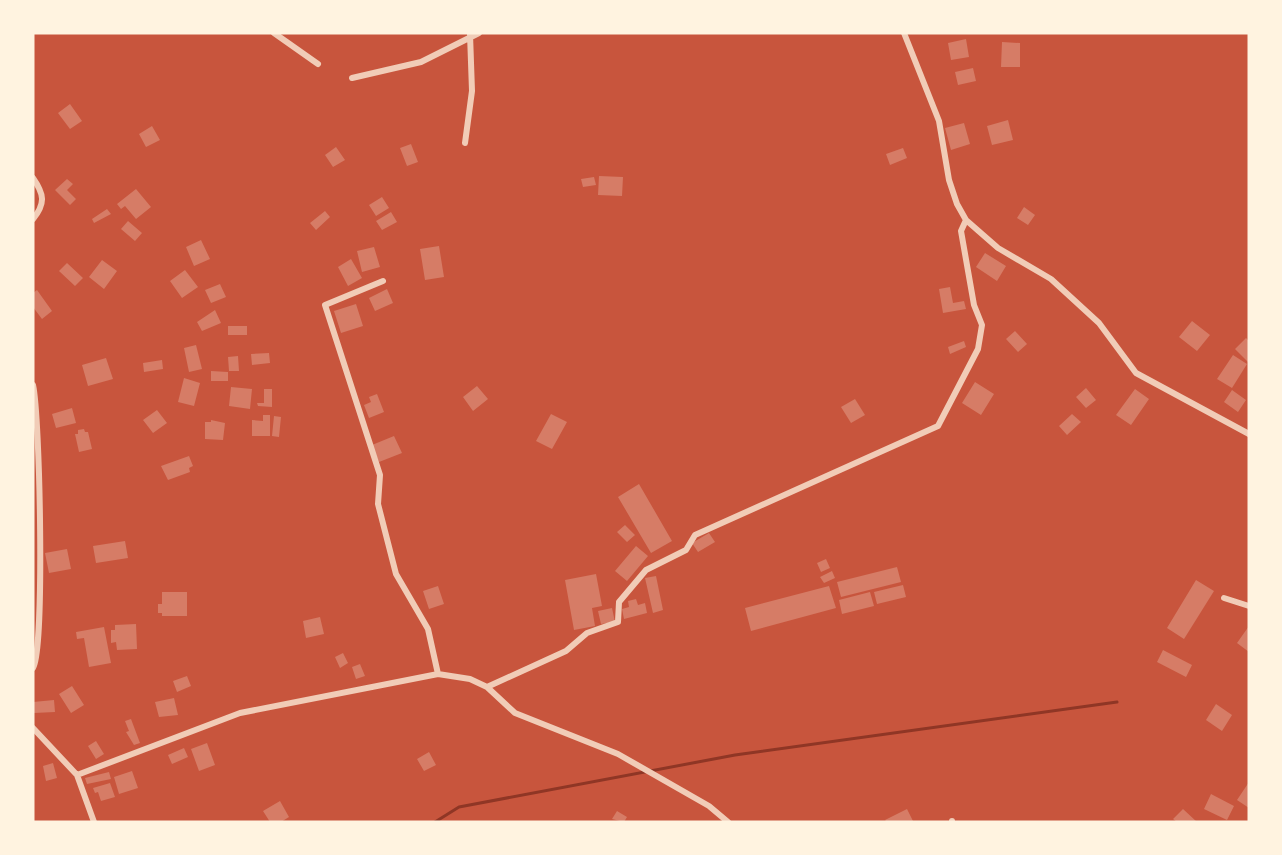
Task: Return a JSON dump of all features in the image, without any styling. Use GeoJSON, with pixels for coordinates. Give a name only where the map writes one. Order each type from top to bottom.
{"type":"FeatureCollection","features":[{"type":"Feature","properties":{"kind":"street"},"geometry":{"type":"LineString","coordinates":[[274,33],[318,64]]}},
{"type":"Feature","properties":{"kind":"street"},"geometry":{"type":"LineString","coordinates":[[352,78],[421,62],[470,35],[479,33]]}},
{"type":"Feature","properties":{"kind":"street"},"geometry":{"type":"LineString","coordinates":[[904,33],[939,121],[949,180],[957,204],[966,220],[998,248],[1051,279],[1099,323],[1136,373],[1249,434]]}},
{"type":"Feature","properties":{"kind":"street"},"geometry":{"type":"LineString","coordinates":[[465,143],[472,91],[470,35]]}},
{"type":"Feature","properties":{"kind":"street"},"geometry":{"type":"LineString","coordinates":[[33,178],[43,192],[42,205],[33,219]]}},
{"type":"Feature","properties":{"kind":"street"},"geometry":{"type":"LineString","coordinates":[[488,687],[566,651],[587,633],[618,622],[619,602],[646,570],[686,550],[695,535],[938,426],[974,360],[982,325],[974,305],[961,231],[966,220]]}},
{"type":"Feature","properties":{"kind":"street"},"geometry":{"type":"LineString","coordinates":[[384,281],[325,305],[380,475],[378,504],[396,574],[428,629],[438,674]]}},
{"type":"Feature","properties":{"kind":"street"},"geometry":{"type":"LineString","coordinates":[[33,385],[40,476],[38,629],[36,663],[33,668]]}},
{"type":"Feature","properties":{"kind":"street"},"geometry":{"type":"LineString","coordinates":[[1224,598],[1249,606]]}},
{"type":"Feature","properties":{"kind":"street"},"geometry":{"type":"LineString","coordinates":[[77,775],[240,713],[438,674],[470,679],[488,687],[515,713],[618,754],[709,806],[728,822]]}},
{"type":"Feature","properties":{"kind":"street"},"geometry":{"type":"LineString","coordinates":[[33,728],[77,775],[94,822]]}},
{"type":"Feature","properties":{"kind":"building"},"geometry":{"type":"Polygon","coordinates":[[[966,39],[969,57],[951,60],[948,43],[966,39]]]}},
{"type":"Feature","properties":{"kind":"building"},"geometry":{"type":"Polygon","coordinates":[[[1002,42],[1020,43],[1020,67],[1001,67],[1002,42]]]}},
{"type":"Feature","properties":{"kind":"building"},"geometry":{"type":"Polygon","coordinates":[[[973,68],[976,81],[958,85],[955,72],[973,68]]]}},
{"type":"Feature","properties":{"kind":"building"},"geometry":{"type":"Polygon","coordinates":[[[70,104],[82,121],[70,129],[58,113],[70,104]]]}},
{"type":"Feature","properties":{"kind":"building"},"geometry":{"type":"Polygon","coordinates":[[[1008,120],[1013,140],[992,145],[987,126],[1008,120]]]}},
{"type":"Feature","properties":{"kind":"building"},"geometry":{"type":"Polygon","coordinates":[[[964,123],[970,144],[951,150],[945,128],[964,123]]]}},
{"type":"Feature","properties":{"kind":"building"},"geometry":{"type":"Polygon","coordinates":[[[152,126],[160,140],[146,147],[139,134],[152,126]]]}},
{"type":"Feature","properties":{"kind":"building"},"geometry":{"type":"Polygon","coordinates":[[[411,144],[418,162],[407,166],[400,148],[411,144]]]}},
{"type":"Feature","properties":{"kind":"building"},"geometry":{"type":"Polygon","coordinates":[[[336,147],[345,160],[333,167],[325,155],[336,147]]]}},
{"type":"Feature","properties":{"kind":"building"},"geometry":{"type":"Polygon","coordinates":[[[903,148],[907,158],[890,165],[886,154],[903,148]]]}},
{"type":"Feature","properties":{"kind":"building"},"geometry":{"type":"Polygon","coordinates":[[[599,176],[623,177],[622,196],[598,195],[599,176]]]}},
{"type":"Feature","properties":{"kind":"building"},"geometry":{"type":"Polygon","coordinates":[[[594,177],[596,185],[583,187],[581,179],[594,177]]]}},
{"type":"Feature","properties":{"kind":"building"},"geometry":{"type":"Polygon","coordinates":[[[67,179],[73,184],[67,190],[76,199],[70,205],[55,190],[67,179]]]}},
{"type":"Feature","properties":{"kind":"building"},"geometry":{"type":"Polygon","coordinates":[[[136,189],[151,207],[136,219],[125,206],[121,209],[117,204],[136,189]]]}},
{"type":"Feature","properties":{"kind":"building"},"geometry":{"type":"Polygon","coordinates":[[[382,197],[389,208],[376,216],[369,205],[382,197]]]}},
{"type":"Feature","properties":{"kind":"building"},"geometry":{"type":"Polygon","coordinates":[[[1024,207],[1035,215],[1028,225],[1017,218],[1024,207]]]}},
{"type":"Feature","properties":{"kind":"building"},"geometry":{"type":"Polygon","coordinates":[[[107,209],[111,214],[94,223],[92,219],[107,209]]]}},
{"type":"Feature","properties":{"kind":"building"},"geometry":{"type":"Polygon","coordinates":[[[325,211],[330,217],[316,230],[310,223],[325,211]]]}},
{"type":"Feature","properties":{"kind":"building"},"geometry":{"type":"Polygon","coordinates":[[[391,212],[397,222],[382,230],[376,221],[391,212]]]}},
{"type":"Feature","properties":{"kind":"building"},"geometry":{"type":"Polygon","coordinates":[[[128,221],[142,233],[135,241],[121,229],[128,221]]]}},
{"type":"Feature","properties":{"kind":"building"},"geometry":{"type":"Polygon","coordinates":[[[201,240],[210,259],[194,266],[186,247],[201,240]]]}},
{"type":"Feature","properties":{"kind":"building"},"geometry":{"type":"Polygon","coordinates":[[[439,246],[444,277],[425,280],[420,249],[439,246]]]}},
{"type":"Feature","properties":{"kind":"building"},"geometry":{"type":"Polygon","coordinates":[[[374,247],[380,267],[362,272],[357,251],[374,247]]]}},
{"type":"Feature","properties":{"kind":"building"},"geometry":{"type":"Polygon","coordinates":[[[985,253],[1006,266],[997,281],[976,267],[985,253]]]}},
{"type":"Feature","properties":{"kind":"building"},"geometry":{"type":"Polygon","coordinates":[[[351,259],[362,278],[348,286],[338,267],[351,259]]]}},
{"type":"Feature","properties":{"kind":"building"},"geometry":{"type":"Polygon","coordinates":[[[102,260],[117,271],[104,289],[89,277],[102,260]]]}},
{"type":"Feature","properties":{"kind":"building"},"geometry":{"type":"Polygon","coordinates":[[[67,263],[83,278],[75,286],[59,271],[67,263]]]}},
{"type":"Feature","properties":{"kind":"building"},"geometry":{"type":"Polygon","coordinates":[[[185,270],[198,287],[182,298],[170,281],[185,270]]]}},
{"type":"Feature","properties":{"kind":"building"},"geometry":{"type":"Polygon","coordinates":[[[220,284],[226,297],[211,303],[205,290],[220,284]]]}},
{"type":"Feature","properties":{"kind":"building"},"geometry":{"type":"Polygon","coordinates":[[[950,287],[953,303],[964,301],[966,309],[943,313],[939,289],[950,287]]]}},
{"type":"Feature","properties":{"kind":"building"},"geometry":{"type":"Polygon","coordinates":[[[387,289],[393,303],[375,311],[369,298],[387,289]]]}},
{"type":"Feature","properties":{"kind":"building"},"geometry":{"type":"Polygon","coordinates":[[[37,290],[52,311],[42,319],[33,307],[33,293],[37,290]]]}},
{"type":"Feature","properties":{"kind":"building"},"geometry":{"type":"Polygon","coordinates":[[[356,304],[363,326],[341,333],[334,311],[356,304]]]}},
{"type":"Feature","properties":{"kind":"building"},"geometry":{"type":"Polygon","coordinates":[[[215,310],[221,323],[202,331],[197,322],[215,310]]]}},
{"type":"Feature","properties":{"kind":"building"},"geometry":{"type":"Polygon","coordinates":[[[1192,321],[1210,335],[1197,351],[1179,337],[1192,321]]]}},
{"type":"Feature","properties":{"kind":"building"},"geometry":{"type":"Polygon","coordinates":[[[228,326],[247,326],[247,335],[228,335],[228,326]]]}},
{"type":"Feature","properties":{"kind":"building"},"geometry":{"type":"Polygon","coordinates":[[[1015,331],[1027,344],[1018,352],[1006,339],[1015,331]]]}},
{"type":"Feature","properties":{"kind":"building"},"geometry":{"type":"Polygon","coordinates":[[[1246,338],[1249,341],[1248,362],[1235,349],[1246,338]]]}},
{"type":"Feature","properties":{"kind":"building"},"geometry":{"type":"Polygon","coordinates":[[[964,341],[966,347],[950,354],[948,347],[964,341]]]}},
{"type":"Feature","properties":{"kind":"building"},"geometry":{"type":"Polygon","coordinates":[[[196,345],[202,369],[189,372],[184,348],[196,345]]]}},
{"type":"Feature","properties":{"kind":"building"},"geometry":{"type":"Polygon","coordinates":[[[269,353],[270,363],[252,365],[251,354],[269,353]]]}},
{"type":"Feature","properties":{"kind":"building"},"geometry":{"type":"Polygon","coordinates":[[[1233,355],[1247,364],[1232,388],[1217,379],[1233,355]]]}},
{"type":"Feature","properties":{"kind":"building"},"geometry":{"type":"Polygon","coordinates":[[[238,356],[239,371],[229,371],[228,357],[238,356]]]}},
{"type":"Feature","properties":{"kind":"building"},"geometry":{"type":"Polygon","coordinates":[[[106,358],[113,379],[88,386],[82,365],[106,358]]]}},
{"type":"Feature","properties":{"kind":"building"},"geometry":{"type":"Polygon","coordinates":[[[162,360],[163,369],[144,372],[143,363],[162,360]]]}},
{"type":"Feature","properties":{"kind":"building"},"geometry":{"type":"Polygon","coordinates":[[[211,371],[228,372],[228,381],[211,381],[211,371]]]}},
{"type":"Feature","properties":{"kind":"building"},"geometry":{"type":"Polygon","coordinates":[[[184,378],[200,383],[194,406],[178,402],[184,378]]]}},
{"type":"Feature","properties":{"kind":"building"},"geometry":{"type":"Polygon","coordinates":[[[975,382],[994,394],[981,415],[962,403],[975,382]]]}},
{"type":"Feature","properties":{"kind":"building"},"geometry":{"type":"Polygon","coordinates":[[[477,386],[488,399],[473,411],[463,397],[477,386]]]}},
{"type":"Feature","properties":{"kind":"building"},"geometry":{"type":"Polygon","coordinates":[[[231,387],[252,389],[250,409],[229,406],[231,387]]]}},
{"type":"Feature","properties":{"kind":"building"},"geometry":{"type":"Polygon","coordinates":[[[1086,388],[1096,400],[1086,408],[1076,397],[1086,388]]]}},
{"type":"Feature","properties":{"kind":"building"},"geometry":{"type":"Polygon","coordinates":[[[264,389],[272,389],[272,407],[258,406],[257,403],[264,403],[264,389]]]}},
{"type":"Feature","properties":{"kind":"building"},"geometry":{"type":"Polygon","coordinates":[[[1135,389],[1149,399],[1131,425],[1116,415],[1135,389]]]}},
{"type":"Feature","properties":{"kind":"building"},"geometry":{"type":"Polygon","coordinates":[[[1232,390],[1246,400],[1238,412],[1224,402],[1232,390]]]}},
{"type":"Feature","properties":{"kind":"building"},"geometry":{"type":"Polygon","coordinates":[[[377,394],[384,412],[369,418],[364,405],[371,402],[369,397],[377,394]]]}},
{"type":"Feature","properties":{"kind":"building"},"geometry":{"type":"Polygon","coordinates":[[[855,399],[865,415],[851,423],[841,407],[855,399]]]}},
{"type":"Feature","properties":{"kind":"building"},"geometry":{"type":"Polygon","coordinates":[[[72,408],[76,423],[56,428],[52,414],[72,408]]]}},
{"type":"Feature","properties":{"kind":"building"},"geometry":{"type":"Polygon","coordinates":[[[157,410],[167,423],[153,433],[143,420],[157,410]]]}},
{"type":"Feature","properties":{"kind":"building"},"geometry":{"type":"Polygon","coordinates":[[[551,414],[567,422],[552,449],[536,441],[551,414]]]}},
{"type":"Feature","properties":{"kind":"building"},"geometry":{"type":"Polygon","coordinates":[[[1072,414],[1081,422],[1067,435],[1059,426],[1072,414]]]}},
{"type":"Feature","properties":{"kind":"building"},"geometry":{"type":"Polygon","coordinates":[[[263,415],[270,415],[270,436],[252,436],[252,420],[263,421],[263,415]]]}},
{"type":"Feature","properties":{"kind":"building"},"geometry":{"type":"Polygon","coordinates":[[[274,416],[281,417],[279,437],[272,436],[274,416]]]}},
{"type":"Feature","properties":{"kind":"building"},"geometry":{"type":"Polygon","coordinates":[[[211,420],[225,423],[223,440],[205,439],[205,422],[211,422],[211,420]]]}},
{"type":"Feature","properties":{"kind":"building"},"geometry":{"type":"Polygon","coordinates":[[[84,429],[88,432],[92,449],[79,452],[75,434],[78,434],[78,430],[84,429]]]}},
{"type":"Feature","properties":{"kind":"building"},"geometry":{"type":"Polygon","coordinates":[[[394,436],[402,453],[379,462],[372,445],[394,436]]]}},
{"type":"Feature","properties":{"kind":"building"},"geometry":{"type":"Polygon","coordinates":[[[189,456],[193,466],[189,468],[190,472],[168,480],[161,466],[189,456]]]}},
{"type":"Feature","properties":{"kind":"building"},"geometry":{"type":"Polygon","coordinates":[[[639,484],[672,541],[651,553],[618,497],[639,484]]]}},
{"type":"Feature","properties":{"kind":"building"},"geometry":{"type":"Polygon","coordinates":[[[625,525],[635,535],[627,542],[617,532],[625,525]]]}},
{"type":"Feature","properties":{"kind":"building"},"geometry":{"type":"Polygon","coordinates":[[[709,533],[715,542],[698,552],[692,543],[709,533]]]}},
{"type":"Feature","properties":{"kind":"building"},"geometry":{"type":"Polygon","coordinates":[[[125,541],[128,558],[96,563],[93,546],[125,541]]]}},
{"type":"Feature","properties":{"kind":"building"},"geometry":{"type":"Polygon","coordinates":[[[636,546],[648,556],[627,581],[615,571],[636,546]]]}},
{"type":"Feature","properties":{"kind":"building"},"geometry":{"type":"Polygon","coordinates":[[[67,549],[71,569],[49,573],[45,553],[67,549]]]}},
{"type":"Feature","properties":{"kind":"building"},"geometry":{"type":"Polygon","coordinates":[[[826,559],[830,568],[821,572],[817,563],[826,559]]]}},
{"type":"Feature","properties":{"kind":"building"},"geometry":{"type":"Polygon","coordinates":[[[897,567],[901,582],[841,597],[837,582],[897,567]]]}},
{"type":"Feature","properties":{"kind":"building"},"geometry":{"type":"Polygon","coordinates":[[[832,571],[835,578],[824,583],[820,577],[832,571]]]}},
{"type":"Feature","properties":{"kind":"building"},"geometry":{"type":"Polygon","coordinates":[[[596,574],[602,606],[592,608],[595,626],[574,630],[565,580],[596,574]]]}},
{"type":"Feature","properties":{"kind":"building"},"geometry":{"type":"Polygon","coordinates":[[[656,576],[663,610],[653,613],[645,578],[656,576]]]}},
{"type":"Feature","properties":{"kind":"building"},"geometry":{"type":"Polygon","coordinates":[[[1196,580],[1214,591],[1184,639],[1167,628],[1196,580]]]}},
{"type":"Feature","properties":{"kind":"building"},"geometry":{"type":"Polygon","coordinates":[[[903,585],[906,597],[877,604],[874,592],[903,585]]]}},
{"type":"Feature","properties":{"kind":"building"},"geometry":{"type":"Polygon","coordinates":[[[438,586],[444,604],[429,609],[423,591],[438,586]]]}},
{"type":"Feature","properties":{"kind":"building"},"geometry":{"type":"Polygon","coordinates":[[[829,586],[836,608],[751,631],[745,608],[829,586]]]}},
{"type":"Feature","properties":{"kind":"building"},"geometry":{"type":"Polygon","coordinates":[[[162,592],[187,592],[187,616],[162,616],[162,613],[158,613],[158,604],[162,604],[162,592]]]}},
{"type":"Feature","properties":{"kind":"building"},"geometry":{"type":"Polygon","coordinates":[[[870,592],[874,606],[842,614],[839,600],[870,592]]]}},
{"type":"Feature","properties":{"kind":"building"},"geometry":{"type":"Polygon","coordinates":[[[636,599],[638,605],[645,603],[647,613],[624,619],[622,609],[629,607],[628,601],[636,599]]]}},
{"type":"Feature","properties":{"kind":"building"},"geometry":{"type":"Polygon","coordinates":[[[612,608],[615,622],[601,624],[598,611],[612,608]]]}},
{"type":"Feature","properties":{"kind":"building"},"geometry":{"type":"Polygon","coordinates":[[[320,617],[324,634],[306,638],[303,621],[320,617]]]}},
{"type":"Feature","properties":{"kind":"building"},"geometry":{"type":"Polygon","coordinates":[[[136,624],[137,649],[117,650],[116,642],[111,643],[111,630],[115,630],[115,625],[136,624]]]}},
{"type":"Feature","properties":{"kind":"building"},"geometry":{"type":"Polygon","coordinates":[[[1249,626],[1249,652],[1237,643],[1249,626]]]}},
{"type":"Feature","properties":{"kind":"building"},"geometry":{"type":"Polygon","coordinates":[[[104,627],[111,663],[89,667],[84,638],[77,639],[76,632],[104,627]]]}},
{"type":"Feature","properties":{"kind":"building"},"geometry":{"type":"Polygon","coordinates":[[[1163,650],[1192,665],[1186,677],[1157,662],[1163,650]]]}},
{"type":"Feature","properties":{"kind":"building"},"geometry":{"type":"Polygon","coordinates":[[[343,653],[348,663],[340,668],[335,657],[343,653]]]}},
{"type":"Feature","properties":{"kind":"building"},"geometry":{"type":"Polygon","coordinates":[[[360,664],[365,676],[356,679],[352,667],[360,664]]]}},
{"type":"Feature","properties":{"kind":"building"},"geometry":{"type":"Polygon","coordinates":[[[187,676],[191,686],[177,692],[173,681],[187,676]]]}},
{"type":"Feature","properties":{"kind":"building"},"geometry":{"type":"Polygon","coordinates":[[[72,686],[84,705],[71,713],[59,694],[72,686]]]}},
{"type":"Feature","properties":{"kind":"building"},"geometry":{"type":"Polygon","coordinates":[[[174,698],[178,715],[159,717],[155,702],[174,698]]]}},
{"type":"Feature","properties":{"kind":"building"},"geometry":{"type":"Polygon","coordinates":[[[54,700],[55,712],[34,713],[33,702],[54,700]]]}},
{"type":"Feature","properties":{"kind":"building"},"geometry":{"type":"Polygon","coordinates":[[[1216,704],[1232,715],[1222,731],[1206,720],[1216,704]]]}},
{"type":"Feature","properties":{"kind":"building"},"geometry":{"type":"Polygon","coordinates":[[[131,719],[140,743],[134,745],[126,732],[129,731],[125,721],[131,719]]]}},
{"type":"Feature","properties":{"kind":"building"},"geometry":{"type":"Polygon","coordinates":[[[96,741],[104,754],[96,759],[88,746],[96,741]]]}},
{"type":"Feature","properties":{"kind":"building"},"geometry":{"type":"Polygon","coordinates":[[[207,743],[215,765],[199,771],[191,749],[207,743]]]}},
{"type":"Feature","properties":{"kind":"building"},"geometry":{"type":"Polygon","coordinates":[[[184,748],[188,757],[172,764],[168,755],[184,748]]]}},
{"type":"Feature","properties":{"kind":"building"},"geometry":{"type":"Polygon","coordinates":[[[429,752],[436,765],[424,771],[417,759],[429,752]]]}},
{"type":"Feature","properties":{"kind":"building"},"geometry":{"type":"Polygon","coordinates":[[[53,763],[57,778],[46,781],[43,766],[53,763]]]}},
{"type":"Feature","properties":{"kind":"building"},"geometry":{"type":"Polygon","coordinates":[[[132,771],[138,788],[119,794],[114,777],[132,771]]]}},
{"type":"Feature","properties":{"kind":"building"},"geometry":{"type":"Polygon","coordinates":[[[109,772],[111,779],[87,784],[85,778],[109,772]]]}},
{"type":"Feature","properties":{"kind":"building"},"geometry":{"type":"Polygon","coordinates":[[[1249,782],[1249,808],[1237,800],[1249,782]]]}},
{"type":"Feature","properties":{"kind":"building"},"geometry":{"type":"Polygon","coordinates":[[[110,783],[115,797],[101,801],[98,792],[95,793],[93,788],[110,783]]]}},
{"type":"Feature","properties":{"kind":"building"},"geometry":{"type":"Polygon","coordinates":[[[1211,794],[1234,806],[1227,820],[1204,809],[1211,794]]]}},
{"type":"Feature","properties":{"kind":"building"},"geometry":{"type":"Polygon","coordinates":[[[280,801],[289,817],[281,822],[270,822],[263,811],[280,801]]]}},
{"type":"Feature","properties":{"kind":"building"},"geometry":{"type":"Polygon","coordinates":[[[907,809],[913,821],[887,822],[885,820],[907,809]]]}},
{"type":"Feature","properties":{"kind":"building"},"geometry":{"type":"Polygon","coordinates":[[[1183,809],[1197,822],[1177,822],[1173,819],[1183,809]]]}},
{"type":"Feature","properties":{"kind":"building"},"geometry":{"type":"Polygon","coordinates":[[[617,811],[627,817],[624,822],[612,819],[617,811]]]}},
{"type":"Feature","properties":{"kind":"waterway"},"geometry":{"type":"LineString","coordinates":[[435,822],[459,807],[735,755],[1117,702]]}}]}
